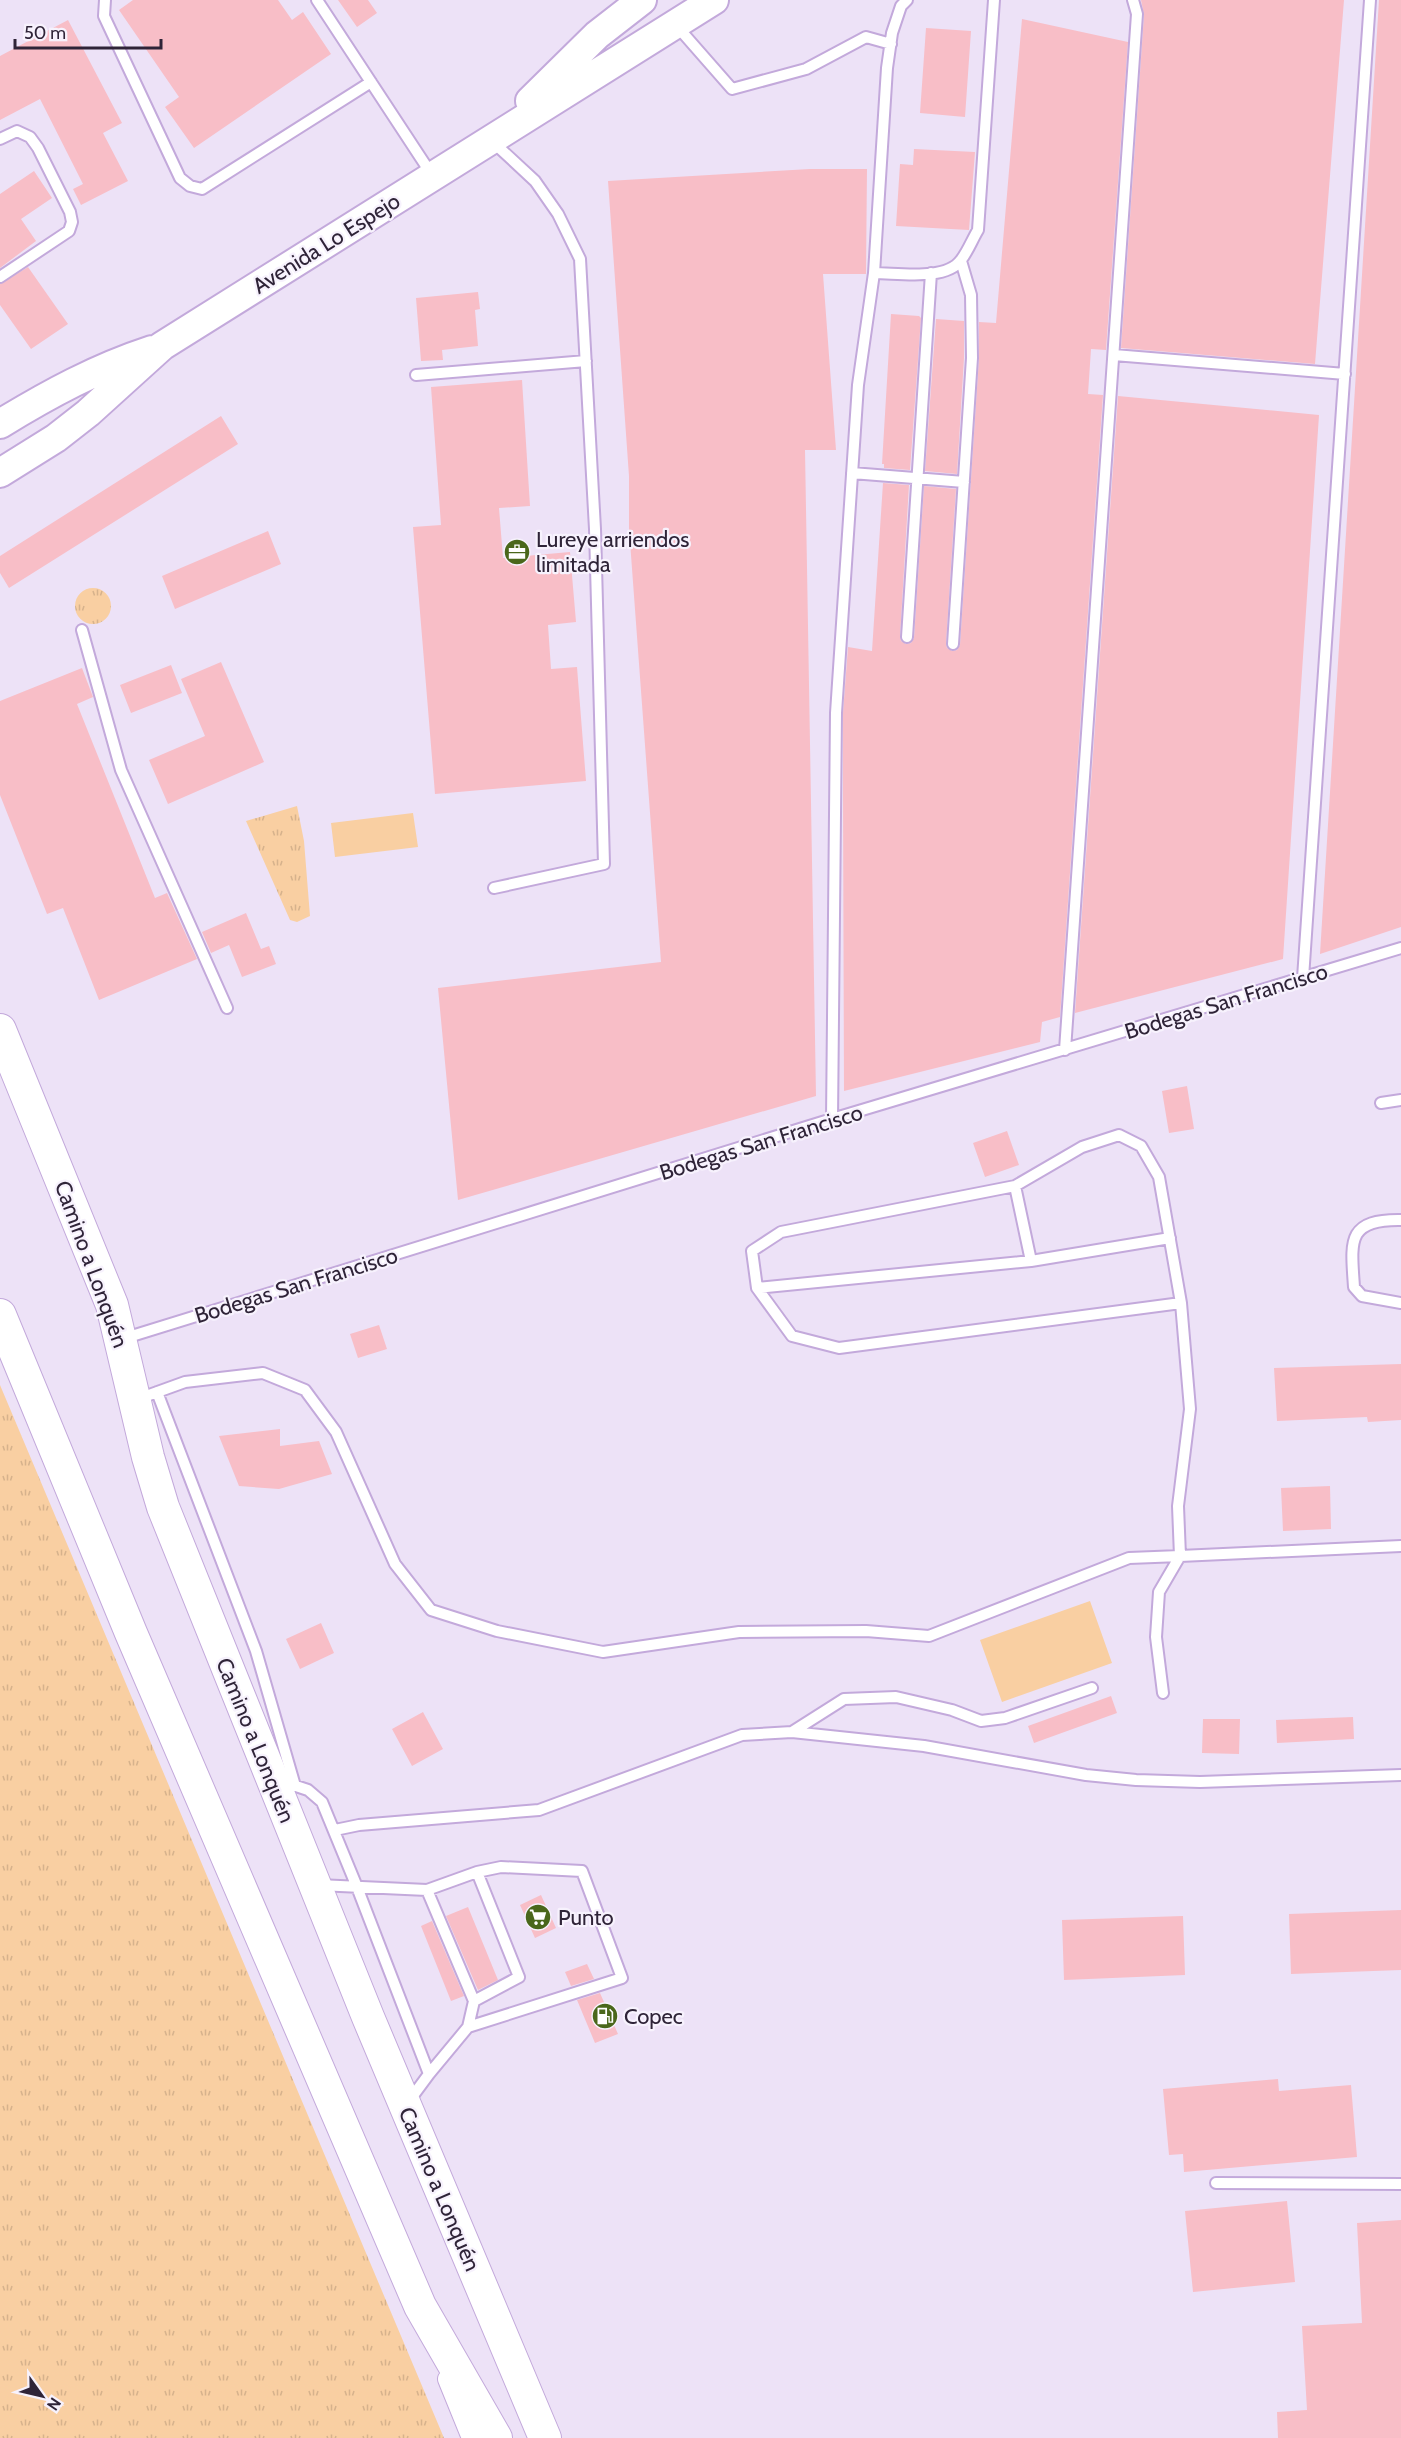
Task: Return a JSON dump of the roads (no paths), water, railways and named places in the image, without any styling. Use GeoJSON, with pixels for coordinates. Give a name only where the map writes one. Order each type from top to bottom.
{"type":"FeatureCollection","features":[{"type":"Feature","properties":{"kind":"main road","name":"Avenida Lo Espejo"},"geometry":{"type":"LineString","coordinates":[[491,140],[597,35],[642,0]]}},
{"type":"Feature","properties":{"kind":"main road","name":"Avenida Lo Espejo"},"geometry":{"type":"LineString","coordinates":[[0,473],[56,438],[88,413],[162,346],[714,0]]}},
{"type":"Feature","properties":{"kind":"main road","name":"Avenida Lo Espejo"},"geometry":{"type":"LineString","coordinates":[[0,424],[85,376],[162,346]]}},
{"type":"Feature","properties":{"kind":"main road","name":"Camino a Lonquén"},"geometry":{"type":"LineString","coordinates":[[0,1030],[101,1277],[122,1339],[146,1396],[163,1507],[283,1782],[314,1885],[545,2438]]}},
{"type":"Feature","properties":{"kind":"main road"},"geometry":{"type":"LineString","coordinates":[[0,1315],[131,1633],[420,2306],[496,2438]]}},
{"type":"Feature","properties":{"kind":"street"},"geometry":{"type":"LineString","coordinates":[[420,2306],[472,2438]]}},
{"type":"Feature","properties":{"kind":"lane"},"geometry":{"type":"LineString","coordinates":[[105,0],[104,16],[180,178],[190,186],[202,189],[371,82]]}},
{"type":"Feature","properties":{"kind":"lane"},"geometry":{"type":"LineString","coordinates":[[317,0],[433,176]]}},
{"type":"Feature","properties":{"kind":"lane"},"geometry":{"type":"LineString","coordinates":[[832,1119],[836,713],[852,473],[858,385],[874,273],[887,68],[902,6],[907,0]]}},
{"type":"Feature","properties":{"kind":"lane"},"geometry":{"type":"LineString","coordinates":[[874,273],[941,273],[952,269],[961,261],[978,230],[994,0]]}},
{"type":"Feature","properties":{"kind":"lane"},"geometry":{"type":"LineString","coordinates":[[1065,1050],[1137,14],[1133,0]]}},
{"type":"Feature","properties":{"kind":"lane"},"geometry":{"type":"LineString","coordinates":[[1303,978],[1370,0]]}},
{"type":"Feature","properties":{"kind":"lane"},"geometry":{"type":"LineString","coordinates":[[675,24],[732,89],[806,69],[866,38],[891,44]]}},
{"type":"Feature","properties":{"kind":"lane"},"geometry":{"type":"LineString","coordinates":[[0,139],[17,131],[30,137],[70,212],[72,222],[69,231],[0,277]]}},
{"type":"Feature","properties":{"kind":"lane"},"geometry":{"type":"LineString","coordinates":[[491,140],[535,181],[558,214],[580,259],[596,541],[604,864],[494,888]]}},
{"type":"Feature","properties":{"kind":"lane"},"geometry":{"type":"LineString","coordinates":[[953,644],[972,358],[971,295],[961,261]]}},
{"type":"Feature","properties":{"kind":"lane"},"geometry":{"type":"LineString","coordinates":[[907,637],[931,273]]}},
{"type":"Feature","properties":{"kind":"lane"},"geometry":{"type":"LineString","coordinates":[[1114,355],[1345,374]]}},
{"type":"Feature","properties":{"kind":"lane"},"geometry":{"type":"LineString","coordinates":[[416,375],[586,361]]}},
{"type":"Feature","properties":{"kind":"lane"},"geometry":{"type":"LineString","coordinates":[[852,473],[964,482]]}},
{"type":"Feature","properties":{"kind":"lane"},"geometry":{"type":"LineString","coordinates":[[82,630],[121,770],[227,1008]]}},
{"type":"Feature","properties":{"kind":"lane","name":"Bodegas San Francisco"},"geometry":{"type":"LineString","coordinates":[[122,1339],[832,1119],[1401,948]]}},
{"type":"Feature","properties":{"kind":"lane"},"geometry":{"type":"LineString","coordinates":[[1381,1103],[1401,1100]]}},
{"type":"Feature","properties":{"kind":"lane"},"geometry":{"type":"LineString","coordinates":[[1163,1693],[1156,1637],[1159,1592],[1180,1557],[1178,1506],[1190,1410],[1182,1303],[1159,1177],[1141,1146],[1119,1135],[1082,1147],[1015,1186],[781,1232],[752,1251],[757,1288],[792,1336],[839,1348],[1182,1303]]}},
{"type":"Feature","properties":{"kind":"lane"},"geometry":{"type":"LineString","coordinates":[[1015,1186],[1031,1261]]}},
{"type":"Feature","properties":{"kind":"lane"},"geometry":{"type":"LineString","coordinates":[[1401,1220],[1382,1220],[1365,1225],[1357,1234],[1351,1248],[1354,1287],[1362,1296],[1401,1303]]}},
{"type":"Feature","properties":{"kind":"lane"},"geometry":{"type":"LineString","coordinates":[[757,1288],[1031,1261],[1170,1238]]}},
{"type":"Feature","properties":{"kind":"lane"},"geometry":{"type":"LineString","coordinates":[[146,1396],[185,1382],[263,1373],[305,1390],[336,1432],[395,1564],[430,1610],[497,1630],[603,1652],[738,1632],[866,1631],[929,1636],[1129,1558],[1401,1546]]}},
{"type":"Feature","properties":{"kind":"lane"},"geometry":{"type":"LineString","coordinates":[[792,1732],[844,1700],[896,1697],[952,1710],[981,1721],[1005,1718],[1092,1688]]}},
{"type":"Feature","properties":{"kind":"lane"},"geometry":{"type":"LineString","coordinates":[[335,1830],[359,1825],[539,1810],[742,1735],[792,1732],[924,1746],[1086,1774],[1136,1780],[1200,1782],[1401,1774]]}},
{"type":"Feature","properties":{"kind":"lane"},"geometry":{"type":"LineString","coordinates":[[283,1782],[308,1790],[322,1802],[335,1830],[429,2074]]}},
{"type":"Feature","properties":{"kind":"lane"},"geometry":{"type":"LineString","coordinates":[[314,1885],[427,1890],[477,1872],[501,1867],[582,1871],[622,1978],[468,2027]]}},
{"type":"Feature","properties":{"kind":"lane"},"geometry":{"type":"LineString","coordinates":[[474,2001],[519,1977],[477,1872]]}},
{"type":"Feature","properties":{"kind":"lane"},"geometry":{"type":"LineString","coordinates":[[405,2106],[468,2027],[474,2001],[427,1890]]}},
{"type":"Feature","properties":{"kind":"lane"},"geometry":{"type":"LineString","coordinates":[[1216,2183],[1401,2184]]}},
{"type":"Feature","properties":{"kind":"lane"},"geometry":{"type":"LineString","coordinates":[[515,2365],[523,2414]]}},
{"type":"Feature","properties":{"kind":"place","name":"Lureye arriendos limitada"},"geometry":{"type":"Point","coordinates":[517,552]}},
{"type":"Feature","properties":{"kind":"place","name":"Punto"},"geometry":{"type":"Point","coordinates":[538,1917]}},
{"type":"Feature","properties":{"kind":"place","name":"Copec"},"geometry":{"type":"Point","coordinates":[605,2016]}}]}
